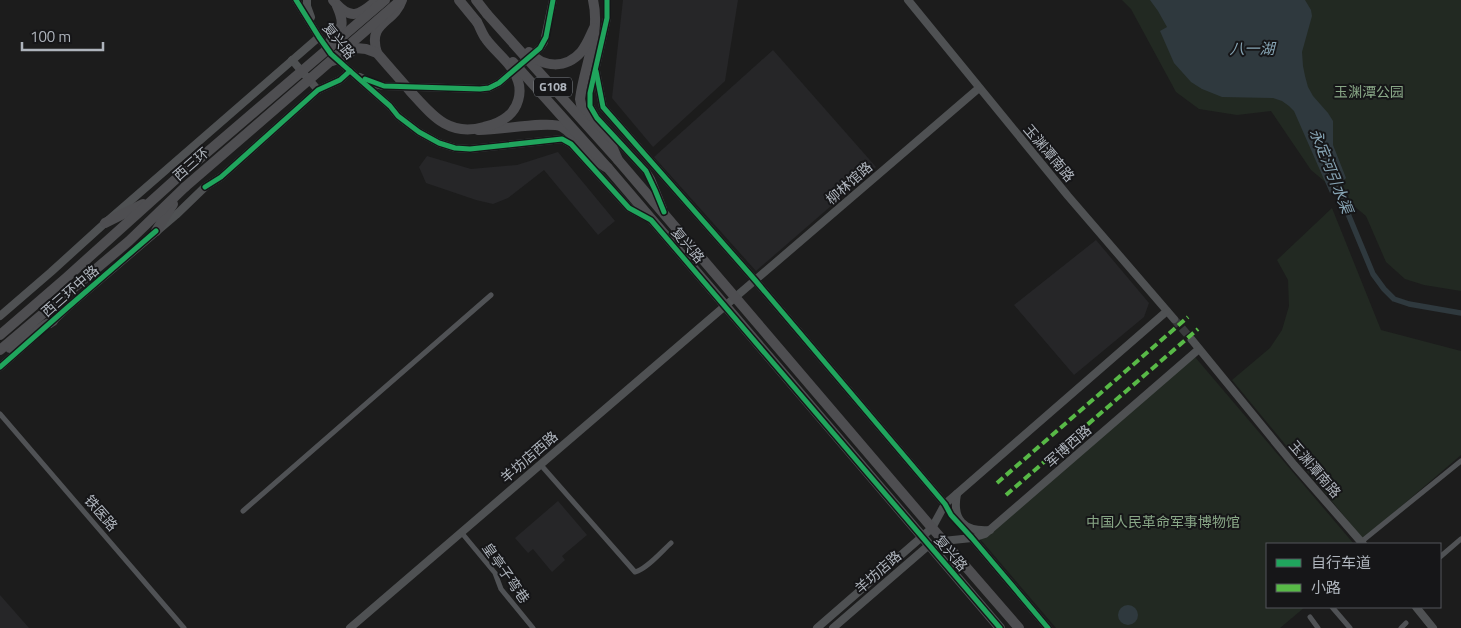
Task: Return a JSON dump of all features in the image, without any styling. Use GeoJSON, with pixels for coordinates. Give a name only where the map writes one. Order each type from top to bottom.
{"type":"FeatureCollection","features":[{"type":"Feature","properties":{"kind":"highway"},"geometry":{"type":"LineString","coordinates":[[335,3],[345,12],[358,13],[366,10],[377,0]]}},
{"type":"Feature","properties":{"kind":"highway","name":"西三环"},"geometry":{"type":"LineString","coordinates":[[0,350],[129,241],[183,188],[328,56],[385,0]]}},
{"type":"Feature","properties":{"kind":"highway"},"geometry":{"type":"LineString","coordinates":[[377,53],[374,39],[376,32],[399,9],[402,0]]}},
{"type":"Feature","properties":{"kind":"highway","name":"西三环"},"geometry":{"type":"LineString","coordinates":[[0,335],[177,178],[328,56],[402,0]]}},
{"type":"Feature","properties":{"kind":"highway","name":"复兴路"},"geometry":{"type":"LineString","coordinates":[[459,0],[608,168],[1000,628]]}},
{"type":"Feature","properties":{"kind":"highway","name":"复兴路"},"geometry":{"type":"LineString","coordinates":[[476,0],[664,212],[1019,628]]}},
{"type":"Feature","properties":{"kind":"highway"},"geometry":{"type":"LineString","coordinates":[[593,0],[595,16],[594,38],[581,95],[581,104],[585,114],[611,144],[618,160]]}},
{"type":"Feature","properties":{"kind":"highway"},"geometry":{"type":"LineString","coordinates":[[335,3],[341,15],[342,23],[340,29],[330,41],[328,56],[344,57],[356,48],[377,53],[436,118],[452,127],[488,131],[557,125],[564,128],[592,158],[608,168]]}},
{"type":"Feature","properties":{"kind":"highway"},"geometry":{"type":"LineString","coordinates":[[488,14],[504,23],[534,58],[548,64],[563,63],[576,57],[584,47],[594,28]]}},
{"type":"Feature","properties":{"kind":"highway"},"geometry":{"type":"LineString","coordinates":[[472,130],[500,122],[511,113],[519,97],[520,90],[516,75],[485,38],[478,22]]}},
{"type":"Feature","properties":{"kind":"highway"},"geometry":{"type":"LineString","coordinates":[[156,231],[183,188]]}},
{"type":"Feature","properties":{"kind":"highway"},"geometry":{"type":"LineString","coordinates":[[105,223],[153,199]]}},
{"type":"Feature","properties":{"kind":"highway"},"geometry":{"type":"LineString","coordinates":[[0,353],[53,321]]}},
{"type":"Feature","properties":{"kind":"street","name":"复兴路"},"geometry":{"type":"LineString","coordinates":[[296,0],[331,54],[390,106],[402,120],[420,132],[439,143],[455,148],[470,149],[562,139],[571,144],[628,208],[651,220]]}},
{"type":"Feature","properties":{"kind":"street"},"geometry":{"type":"LineString","coordinates":[[307,0],[307,6],[319,37]]}},
{"type":"Feature","properties":{"kind":"street"},"geometry":{"type":"LineString","coordinates":[[350,71],[375,84],[384,86],[489,88],[507,78],[540,48],[546,37],[553,0]]}},
{"type":"Feature","properties":{"kind":"street","name":"复兴路"},"geometry":{"type":"LineString","coordinates":[[606,0],[607,18],[589,100],[596,118],[651,179],[664,212]]}},
{"type":"Feature","properties":{"kind":"street","name":"玉渊潭南路"},"geometry":{"type":"LineString","coordinates":[[908,0],[1068,196],[1174,319]]}},
{"type":"Feature","properties":{"kind":"street","name":"西三环中路"},"geometry":{"type":"LineString","coordinates":[[0,316],[319,37]]}},
{"type":"Feature","properties":{"kind":"street"},"geometry":{"type":"LineString","coordinates":[[292,60],[318,90]]}},
{"type":"Feature","properties":{"kind":"street","name":"西三环中路"},"geometry":{"type":"LineString","coordinates":[[0,367],[205,187],[221,177],[318,90],[340,80],[350,71]]}},
{"type":"Feature","properties":{"kind":"street","name":"复兴路"},"geometry":{"type":"LineString","coordinates":[[596,71],[603,107],[755,280],[945,504]]}},
{"type":"Feature","properties":{"kind":"street","name":"柳林馆路"},"geometry":{"type":"LineString","coordinates":[[735,297],[979,88]]}},
{"type":"Feature","properties":{"kind":"street"},"geometry":{"type":"LineString","coordinates":[[243,511],[491,295]]}},
{"type":"Feature","properties":{"kind":"street","name":"羊坊店西路"},"geometry":{"type":"LineString","coordinates":[[350,628],[735,297]]}},
{"type":"Feature","properties":{"kind":"street"},"geometry":{"type":"LineString","coordinates":[[925,541],[945,504],[1167,311]]}},
{"type":"Feature","properties":{"kind":"street","name":"玉渊潭南路"},"geometry":{"type":"LineString","coordinates":[[1192,340],[1294,465],[1362,543]]}},
{"type":"Feature","properties":{"kind":"street","name":"军博西路"},"geometry":{"type":"LineString","coordinates":[[943,540],[982,536],[1199,349]]}},
{"type":"Feature","properties":{"kind":"street","name":"铁医路"},"geometry":{"type":"LineString","coordinates":[[0,414],[184,628]]}},
{"type":"Feature","properties":{"kind":"street"},"geometry":{"type":"LineString","coordinates":[[1362,543],[1461,461]]}},
{"type":"Feature","properties":{"kind":"street"},"geometry":{"type":"LineString","coordinates":[[540,464],[635,572],[644,568],[671,543]]}},
{"type":"Feature","properties":{"kind":"street"},"geometry":{"type":"LineString","coordinates":[[957,494],[955,510],[963,524],[978,530],[990,530]]}},
{"type":"Feature","properties":{"kind":"street","name":"皇亭子弯巷"},"geometry":{"type":"LineString","coordinates":[[461,532],[495,573],[501,589],[533,628]]}},
{"type":"Feature","properties":{"kind":"street","name":"复兴路"},"geometry":{"type":"LineString","coordinates":[[972,538],[1048,628]]}},
{"type":"Feature","properties":{"kind":"street"},"geometry":{"type":"LineString","coordinates":[[1441,556],[1461,539]]}},
{"type":"Feature","properties":{"kind":"street","name":"羊坊店路"},"geometry":{"type":"LineString","coordinates":[[817,628],[925,541],[943,540]]}},
{"type":"Feature","properties":{"kind":"street","name":"羊坊店路"},"geometry":{"type":"LineString","coordinates":[[833,628],[925,541]]}},
{"type":"Feature","properties":{"kind":"street"},"geometry":{"type":"LineString","coordinates":[[1333,608],[1350,628]]}},
{"type":"Feature","properties":{"kind":"street"},"geometry":{"type":"LineString","coordinates":[[1417,608],[1433,628]]}},
{"type":"Feature","properties":{"kind":"street"},"geometry":{"type":"LineString","coordinates":[[1310,617],[1318,628]]}},
{"type":"Feature","properties":{"kind":"street"},"geometry":{"type":"LineString","coordinates":[[1401,628],[1406,623]]}},
{"type":"Feature","properties":{"kind":"shaded area"},"geometry":{"type":"Polygon","coordinates":[[[623,0],[738,0],[725,81],[653,147],[612,98],[623,0]]]}},
{"type":"Feature","properties":{"kind":"shaded area"},"geometry":{"type":"Polygon","coordinates":[[[773,50],[876,167],[756,271],[654,157],[773,50]]]}},
{"type":"Feature","properties":{"kind":"shaded area"},"geometry":{"type":"Polygon","coordinates":[[[558,152],[615,221],[598,235],[544,170],[508,198],[493,204],[426,183],[419,167],[427,156],[471,169],[517,165],[558,152]]]}},
{"type":"Feature","properties":{"kind":"shaded area"},"geometry":{"type":"Polygon","coordinates":[[[1096,240],[1149,303],[1144,317],[1074,375],[1014,305],[1096,240]]]}},
{"type":"Feature","properties":{"kind":"shaded area"},"geometry":{"type":"Polygon","coordinates":[[[558,501],[587,535],[562,556],[565,560],[552,572],[533,549],[528,553],[515,538],[558,501]]]}},
{"type":"Feature","properties":{"kind":"shaded area"},"geometry":{"type":"Polygon","coordinates":[[[0,595],[29,628],[0,628],[0,595]]]}},
{"type":"Feature","properties":{"kind":"green space","name":"玉渊潭公园"},"geometry":{"type":"Polygon","coordinates":[[[1122,0],[1461,0],[1461,291],[1424,285],[1405,279],[1386,262],[1366,216],[1311,170],[1271,111],[1237,115],[1199,109],[1176,92],[1131,9],[1122,0]]]}},
{"type":"Feature","properties":{"kind":"green space"},"geometry":{"type":"Polygon","coordinates":[[[1332,208],[1381,330],[1461,351],[1461,455],[1363,539],[1232,380],[1270,348],[1282,330],[1289,306],[1288,280],[1277,260],[1332,208]]]}},
{"type":"Feature","properties":{"kind":"green space","name":"中国人民革命军事博物馆"},"geometry":{"type":"Polygon","coordinates":[[[1195,357],[1353,543],[1266,543],[1266,608],[1304,608],[1280,628],[1056,628],[980,539],[1195,357]]]}},
{"type":"Feature","properties":{"kind":"water","name":"八一湖"},"geometry":{"type":"Polygon","coordinates":[[[1150,0],[1305,0],[1312,16],[1302,52],[1305,76],[1313,96],[1333,121],[1333,145],[1346,178],[1330,193],[1294,111],[1282,101],[1273,98],[1222,97],[1202,89],[1191,82],[1174,63],[1160,31],[1167,27],[1150,0]]]}},
{"type":"Feature","properties":{"kind":"water"},"geometry":{"type":"Polygon","coordinates":[[[1124,605],[1132,605],[1138,611],[1138,619],[1132,625],[1124,625],[1118,619],[1118,611],[1124,605]]]}},
{"type":"Feature","properties":{"kind":"waterway","name":"永定河引水渠"},"geometry":{"type":"LineString","coordinates":[[1334,180],[1373,274],[1384,289],[1394,299],[1409,304],[1461,313]]}},
{"type":"Feature","properties":{"kind":"tunnel"},"geometry":{"type":"LineString","coordinates":[[1174,319],[1192,340]]}},
{"type":"Feature","properties":{"kind":"marked path"},"geometry":{"type":"LineString","coordinates":[[997,483],[1188,317]]}},
{"type":"Feature","properties":{"kind":"marked path"},"geometry":{"type":"LineString","coordinates":[[1006,495],[1198,329]]}},
{"type":"Feature","properties":{"kind":"cycle path"},"geometry":{"type":"LineString","coordinates":[[296,0],[331,54],[390,106],[398,116],[419,132],[439,143],[455,148],[470,149],[562,139],[571,144],[629,208],[651,220],[1000,628]]}},
{"type":"Feature","properties":{"kind":"cycle path"},"geometry":{"type":"LineString","coordinates":[[365,79],[384,86],[489,88],[499,83],[540,48],[546,37],[553,0]]}},
{"type":"Feature","properties":{"kind":"cycle path"},"geometry":{"type":"LineString","coordinates":[[607,0],[607,18],[590,93],[590,106],[597,118],[646,171],[664,212]]}},
{"type":"Feature","properties":{"kind":"cycle path"},"geometry":{"type":"LineString","coordinates":[[205,187],[221,177],[318,90],[340,80],[350,71]]}},
{"type":"Feature","properties":{"kind":"cycle path"},"geometry":{"type":"LineString","coordinates":[[596,71],[603,107],[755,280],[1048,628]]}},
{"type":"Feature","properties":{"kind":"cycle path"},"geometry":{"type":"LineString","coordinates":[[0,367],[156,231]]}}]}
